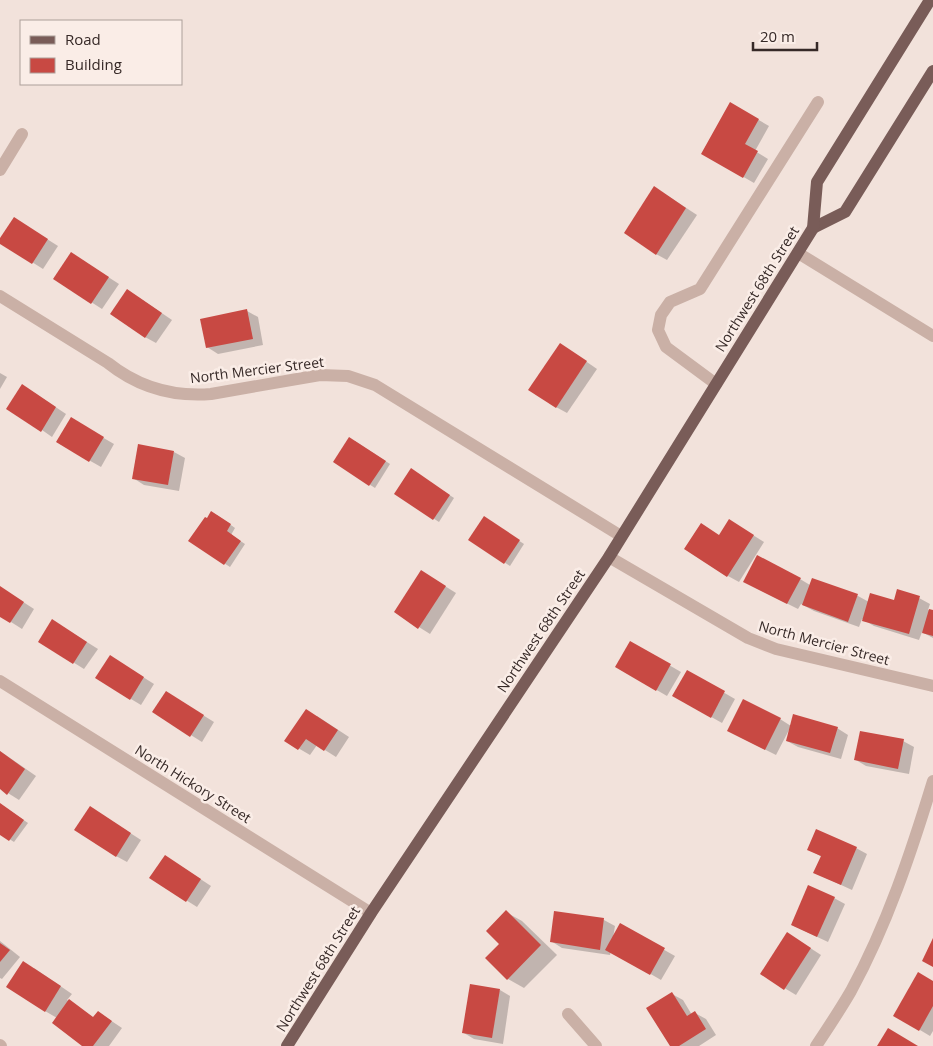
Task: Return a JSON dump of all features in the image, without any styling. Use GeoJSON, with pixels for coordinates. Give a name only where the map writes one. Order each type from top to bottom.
{"type":"FeatureCollection","features":[{"type":"Feature","properties":{"kind":"main road","name":"Northwest 68th Street"},"geometry":{"type":"LineString","coordinates":[[287,1046],[371,913],[609,557],[798,253],[813,228],[817,182],[930,0]]}},
{"type":"Feature","properties":{"kind":"main road","name":"Northwest 68th Street"},"geometry":{"type":"LineString","coordinates":[[813,228],[845,212],[933,71]]}},
{"type":"Feature","properties":{"kind":"street"},"geometry":{"type":"LineString","coordinates":[[716,384],[666,347],[658,330],[661,315],[670,302],[700,289],[818,102]]}},
{"type":"Feature","properties":{"kind":"street"},"geometry":{"type":"LineString","coordinates":[[0,170],[22,134]]}},
{"type":"Feature","properties":{"kind":"street"},"geometry":{"type":"LineString","coordinates":[[798,253],[933,336]]}},
{"type":"Feature","properties":{"kind":"street","name":"North Mercier Street"},"geometry":{"type":"LineString","coordinates":[[0,296],[108,363],[119,372],[142,385],[169,393],[211,394],[320,374],[348,376],[362,380],[388,392],[621,536]]}},
{"type":"Feature","properties":{"kind":"street","name":"North Mercier Street"},"geometry":{"type":"LineString","coordinates":[[609,557],[748,638],[776,649],[933,686]]}},
{"type":"Feature","properties":{"kind":"street","name":"North Hickory Street"},"geometry":{"type":"LineString","coordinates":[[0,681],[371,913]]}},
{"type":"Feature","properties":{"kind":"street"},"geometry":{"type":"LineString","coordinates":[[816,1046],[851,991],[880,930],[911,853],[933,781]]}},
{"type":"Feature","properties":{"kind":"street"},"geometry":{"type":"LineString","coordinates":[[568,1014],[596,1046]]}},
{"type":"Feature","properties":{"kind":"building"},"geometry":{"type":"Polygon","coordinates":[[[730,102],[759,119],[745,144],[758,151],[743,178],[701,154],[730,102]]]}},
{"type":"Feature","properties":{"kind":"building"},"geometry":{"type":"Polygon","coordinates":[[[654,186],[686,208],[656,255],[624,233],[654,186]]]}},
{"type":"Feature","properties":{"kind":"building"},"geometry":{"type":"Polygon","coordinates":[[[14,217],[48,239],[32,264],[0,244],[0,238],[14,217]]]}},
{"type":"Feature","properties":{"kind":"building"},"geometry":{"type":"Polygon","coordinates":[[[71,252],[109,277],[91,304],[53,279],[71,252]]]}},
{"type":"Feature","properties":{"kind":"building"},"geometry":{"type":"Polygon","coordinates":[[[127,289],[162,313],[145,338],[110,314],[127,289]]]}},
{"type":"Feature","properties":{"kind":"building"},"geometry":{"type":"Polygon","coordinates":[[[247,309],[253,339],[206,348],[200,319],[247,309]]]}},
{"type":"Feature","properties":{"kind":"building"},"geometry":{"type":"Polygon","coordinates":[[[560,343],[587,361],[556,408],[528,390],[560,343]]]}},
{"type":"Feature","properties":{"kind":"building"},"geometry":{"type":"Polygon","coordinates":[[[22,384],[56,407],[41,432],[6,409],[22,384]]]}},
{"type":"Feature","properties":{"kind":"building"},"geometry":{"type":"Polygon","coordinates":[[[71,417],[104,437],[89,462],[56,442],[71,417]]]}},
{"type":"Feature","properties":{"kind":"building"},"geometry":{"type":"Polygon","coordinates":[[[349,437],[386,461],[369,486],[333,462],[349,437]]]}},
{"type":"Feature","properties":{"kind":"building"},"geometry":{"type":"Polygon","coordinates":[[[138,444],[174,451],[168,485],[132,479],[138,444]]]}},
{"type":"Feature","properties":{"kind":"building"},"geometry":{"type":"Polygon","coordinates":[[[411,468],[450,495],[433,520],[394,494],[411,468]]]}},
{"type":"Feature","properties":{"kind":"building"},"geometry":{"type":"Polygon","coordinates":[[[211,511],[231,524],[227,531],[241,541],[224,565],[188,541],[211,511]]]}},
{"type":"Feature","properties":{"kind":"building"},"geometry":{"type":"Polygon","coordinates":[[[484,516],[520,540],[504,564],[468,540],[484,516]]]}},
{"type":"Feature","properties":{"kind":"building"},"geometry":{"type":"Polygon","coordinates":[[[729,519],[754,535],[727,577],[684,549],[701,523],[719,535],[729,519]]]}},
{"type":"Feature","properties":{"kind":"building"},"geometry":{"type":"Polygon","coordinates":[[[757,555],[801,578],[787,604],[743,582],[757,555]]]}},
{"type":"Feature","properties":{"kind":"building"},"geometry":{"type":"Polygon","coordinates":[[[421,570],[446,586],[418,629],[394,612],[421,570]]]}},
{"type":"Feature","properties":{"kind":"building"},"geometry":{"type":"Polygon","coordinates":[[[812,578],[858,594],[848,622],[802,605],[812,578]]]}},
{"type":"Feature","properties":{"kind":"building"},"geometry":{"type":"Polygon","coordinates":[[[0,586],[24,602],[10,623],[0,617],[0,586]]]}},
{"type":"Feature","properties":{"kind":"building"},"geometry":{"type":"Polygon","coordinates":[[[897,589],[920,596],[909,634],[862,621],[870,593],[894,600],[897,589]]]}},
{"type":"Feature","properties":{"kind":"building"},"geometry":{"type":"Polygon","coordinates":[[[929,609],[933,610],[933,636],[922,633],[929,609]]]}},
{"type":"Feature","properties":{"kind":"building"},"geometry":{"type":"Polygon","coordinates":[[[52,619],[87,642],[73,664],[38,642],[52,619]]]}},
{"type":"Feature","properties":{"kind":"building"},"geometry":{"type":"Polygon","coordinates":[[[630,641],[671,664],[656,691],[615,667],[630,641]]]}},
{"type":"Feature","properties":{"kind":"building"},"geometry":{"type":"Polygon","coordinates":[[[110,655],[144,677],[130,700],[95,678],[110,655]]]}},
{"type":"Feature","properties":{"kind":"building"},"geometry":{"type":"Polygon","coordinates":[[[687,670],[725,691],[711,718],[672,696],[687,670]]]}},
{"type":"Feature","properties":{"kind":"building"},"geometry":{"type":"Polygon","coordinates":[[[166,691],[204,715],[190,737],[152,712],[166,691]]]}},
{"type":"Feature","properties":{"kind":"building"},"geometry":{"type":"Polygon","coordinates":[[[743,699],[781,718],[765,750],[727,731],[743,699]]]}},
{"type":"Feature","properties":{"kind":"building"},"geometry":{"type":"Polygon","coordinates":[[[306,709],[338,730],[324,751],[306,739],[298,750],[284,741],[306,709]]]}},
{"type":"Feature","properties":{"kind":"building"},"geometry":{"type":"Polygon","coordinates":[[[793,714],[838,727],[830,753],[786,741],[793,714]]]}},
{"type":"Feature","properties":{"kind":"building"},"geometry":{"type":"Polygon","coordinates":[[[860,731],[904,739],[898,769],[854,760],[860,731]]]}},
{"type":"Feature","properties":{"kind":"building"},"geometry":{"type":"Polygon","coordinates":[[[0,751],[25,769],[7,795],[0,789],[0,751]]]}},
{"type":"Feature","properties":{"kind":"building"},"geometry":{"type":"Polygon","coordinates":[[[0,803],[24,820],[9,841],[0,835],[0,803]]]}},
{"type":"Feature","properties":{"kind":"building"},"geometry":{"type":"Polygon","coordinates":[[[90,806],[131,833],[116,857],[74,830],[90,806]]]}},
{"type":"Feature","properties":{"kind":"building"},"geometry":{"type":"Polygon","coordinates":[[[816,829],[857,847],[841,885],[813,873],[821,856],[807,850],[816,829]]]}},
{"type":"Feature","properties":{"kind":"building"},"geometry":{"type":"Polygon","coordinates":[[[165,855],[201,879],[186,902],[149,878],[165,855]]]}},
{"type":"Feature","properties":{"kind":"building"},"geometry":{"type":"Polygon","coordinates":[[[808,885],[835,897],[817,937],[791,925],[808,885]]]}},
{"type":"Feature","properties":{"kind":"building"},"geometry":{"type":"Polygon","coordinates":[[[506,910],[541,945],[507,980],[485,958],[499,944],[486,931],[506,910]]]}},
{"type":"Feature","properties":{"kind":"building"},"geometry":{"type":"Polygon","coordinates":[[[554,911],[604,918],[600,950],[550,942],[554,911]]]}},
{"type":"Feature","properties":{"kind":"building"},"geometry":{"type":"Polygon","coordinates":[[[620,923],[665,948],[650,975],[605,950],[620,923]]]}},
{"type":"Feature","properties":{"kind":"building"},"geometry":{"type":"Polygon","coordinates":[[[787,932],[811,948],[784,990],[760,974],[787,932]]]}},
{"type":"Feature","properties":{"kind":"building"},"geometry":{"type":"Polygon","coordinates":[[[933,938],[933,967],[922,961],[933,938]]]}},
{"type":"Feature","properties":{"kind":"building"},"geometry":{"type":"Polygon","coordinates":[[[0,943],[10,950],[0,962],[0,943]]]}},
{"type":"Feature","properties":{"kind":"building"},"geometry":{"type":"Polygon","coordinates":[[[23,961],[61,986],[45,1012],[6,987],[23,961]]]}},
{"type":"Feature","properties":{"kind":"building"},"geometry":{"type":"Polygon","coordinates":[[[918,972],[933,981],[933,1006],[919,1031],[893,1016],[918,972]]]}},
{"type":"Feature","properties":{"kind":"building"},"geometry":{"type":"Polygon","coordinates":[[[470,984],[500,989],[492,1038],[462,1033],[470,984]]]}},
{"type":"Feature","properties":{"kind":"building"},"geometry":{"type":"Polygon","coordinates":[[[672,992],[687,1016],[695,1011],[706,1029],[679,1046],[670,1046],[646,1008],[672,992]]]}},
{"type":"Feature","properties":{"kind":"building"},"geometry":{"type":"Polygon","coordinates":[[[69,999],[93,1017],[98,1011],[112,1021],[93,1046],[82,1046],[52,1023],[69,999]]]}},
{"type":"Feature","properties":{"kind":"building"},"geometry":{"type":"Polygon","coordinates":[[[888,1028],[918,1046],[877,1046],[888,1028]]]}}]}
